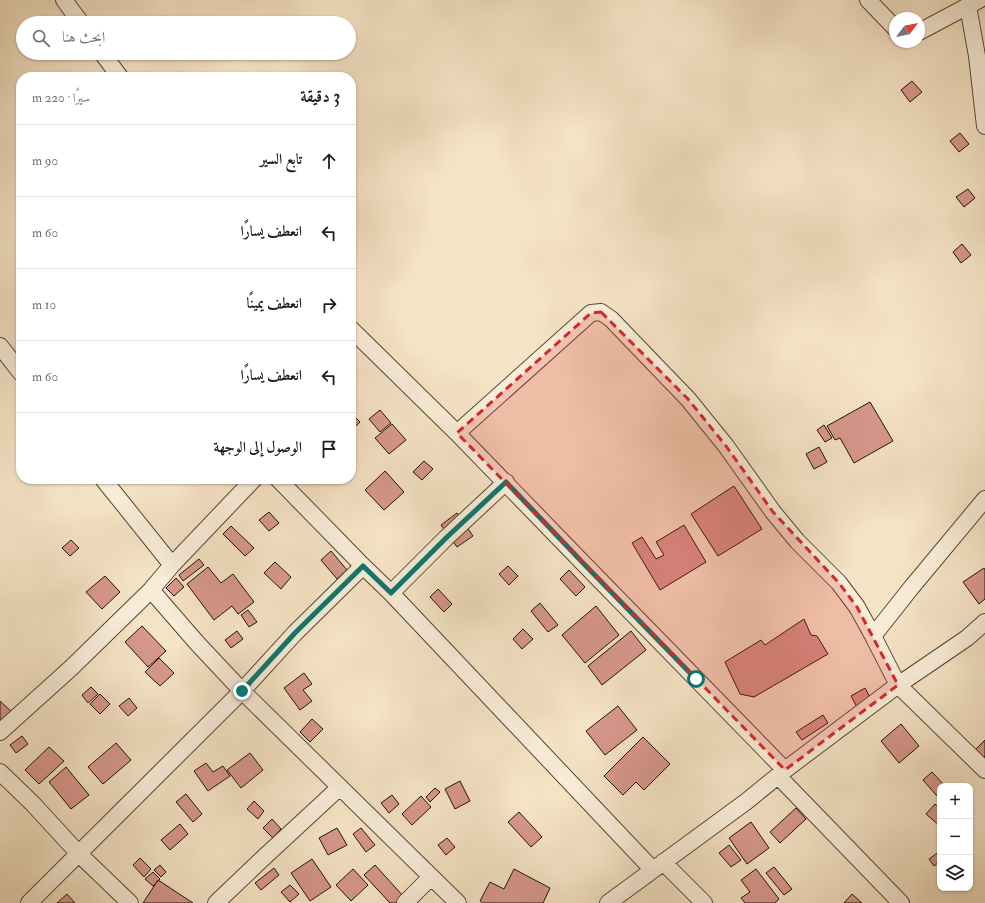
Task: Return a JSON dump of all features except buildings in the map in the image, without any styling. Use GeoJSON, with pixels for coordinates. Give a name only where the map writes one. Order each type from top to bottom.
{"type":"FeatureCollection","features":[{"type":"Feature","properties":{"kind":"street"},"geometry":{"type":"LineString","coordinates":[[64,0],[76,16]]}},
{"type":"Feature","properties":{"kind":"street"},"geometry":{"type":"LineString","coordinates":[[868,0],[889,22]]}},
{"type":"Feature","properties":{"kind":"street"},"geometry":{"type":"LineString","coordinates":[[925,29],[974,3],[977,56],[985,126]]}},
{"type":"Feature","properties":{"kind":"street"},"geometry":{"type":"LineString","coordinates":[[107,60],[116,72]]}},
{"type":"Feature","properties":{"kind":"street"},"geometry":{"type":"LineString","coordinates":[[457,433],[591,313],[601,312],[611,319],[688,400],[726,446],[773,512],[797,541],[839,583],[856,607],[873,636],[898,685],[985,770]]}},
{"type":"Feature","properties":{"kind":"street"},"geometry":{"type":"LineString","coordinates":[[356,335],[506,482],[902,903]]}},
{"type":"Feature","properties":{"kind":"street"},"geometry":{"type":"LineString","coordinates":[[0,346],[16,367]]}},
{"type":"Feature","properties":{"kind":"street"},"geometry":{"type":"LineString","coordinates":[[391,593],[446,538],[506,482]]}},
{"type":"Feature","properties":{"kind":"street"},"geometry":{"type":"LineString","coordinates":[[107,484],[172,565]]}},
{"type":"Feature","properties":{"kind":"street"},"geometry":{"type":"LineString","coordinates":[[0,732],[71,668],[151,590],[172,565],[249,484]]}},
{"type":"Feature","properties":{"kind":"street"},"geometry":{"type":"LineString","coordinates":[[283,484],[391,593],[529,738],[658,866],[704,903]]}},
{"type":"Feature","properties":{"kind":"street"},"geometry":{"type":"LineString","coordinates":[[873,636],[985,499]]}},
{"type":"Feature","properties":{"kind":"street"},"geometry":{"type":"LineString","coordinates":[[29,903],[242,691],[295,633],[363,566]]}},
{"type":"Feature","properties":{"kind":"street"},"geometry":{"type":"LineString","coordinates":[[151,590],[197,643],[242,691],[458,903]]}},
{"type":"Feature","properties":{"kind":"street"},"geometry":{"type":"LineString","coordinates":[[608,903],[747,801],[781,773],[898,685],[967,638],[985,622]]}},
{"type":"Feature","properties":{"kind":"street"},"geometry":{"type":"LineString","coordinates":[[0,772],[33,804],[79,854],[130,903]]}},
{"type":"Feature","properties":{"kind":"street"},"geometry":{"type":"LineString","coordinates":[[216,903],[340,787]]}},
{"type":"Feature","properties":{"kind":"street"},"geometry":{"type":"LineString","coordinates":[[405,903],[431,877]]}},
{"type":"Feature","properties":{"kind":"highlighted area"},"geometry":{"type":"Polygon","coordinates":[[[601,312],[688,399],[726,446],[773,512],[839,583],[857,607],[898,685],[785,770],[457,433],[591,313],[601,312]]]}},
{"type":"Feature","properties":{"kind":"route"},"geometry":{"type":"LineString","coordinates":[[242,691],[295,633],[363,566],[391,593],[446,538],[506,482],[696,679]]}}]}
